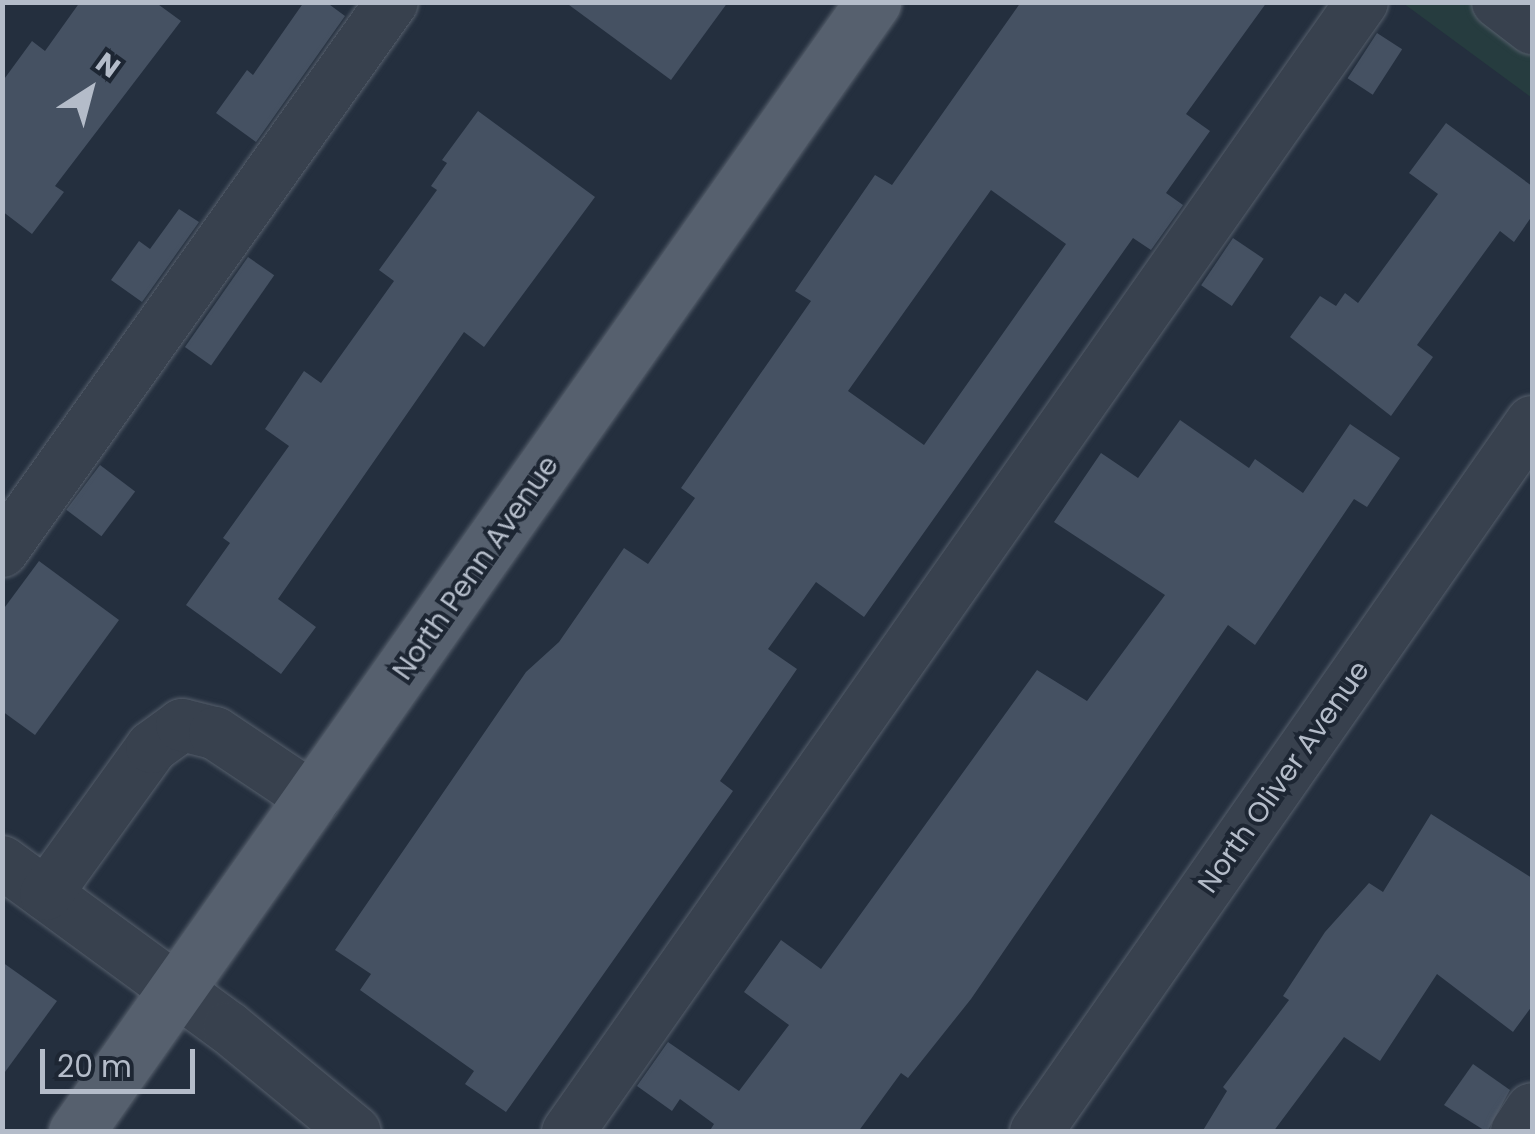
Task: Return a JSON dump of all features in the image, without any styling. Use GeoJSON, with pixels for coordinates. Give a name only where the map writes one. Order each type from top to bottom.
{"type":"FeatureCollection","features":[{"type":"Feature","properties":{"kind":"main road","name":"North Penn Avenue"},"geometry":{"type":"LineString","coordinates":[[76,1132],[872,2]]}},
{"type":"Feature","properties":{"kind":"street"},"geometry":{"type":"LineString","coordinates":[[2,551],[392,2]]}},
{"type":"Feature","properties":{"kind":"street"},"geometry":{"type":"LineString","coordinates":[[568,1132],[1362,2]]}},
{"type":"Feature","properties":{"kind":"street"},"geometry":{"type":"LineString","coordinates":[[1498,2],[1532,28]]}},
{"type":"Feature","properties":{"kind":"street","name":"North Oliver Avenue"},"geometry":{"type":"LineString","coordinates":[[1036,1132],[1532,422]]}},
{"type":"Feature","properties":{"kind":"street"},"geometry":{"type":"LineString","coordinates":[[46,894],[152,747],[182,725],[215,733],[314,798]]}},
{"type":"Feature","properties":{"kind":"street"},"geometry":{"type":"LineString","coordinates":[[2,862],[179,990],[355,1132]]}},
{"type":"Feature","properties":{"kind":"street"},"geometry":{"type":"LineString","coordinates":[[1516,1132],[1532,1109]]}},
{"type":"Feature","properties":{"kind":"green space"},"geometry":{"type":"Polygon","coordinates":[[[1403,3],[1532,3],[1532,98],[1403,3]]]}},
{"type":"Feature","properties":{"kind":"building"},"geometry":{"type":"Polygon","coordinates":[[[80,2],[155,2],[181,21],[55,186],[64,192],[32,234],[2,211],[2,82],[32,41],[45,51],[80,2]]]}},
{"type":"Feature","properties":{"kind":"building"},"geometry":{"type":"Polygon","coordinates":[[[304,2],[326,2],[345,16],[256,142],[216,113],[247,70],[253,75],[304,2]]]}},
{"type":"Feature","properties":{"kind":"building"},"geometry":{"type":"Polygon","coordinates":[[[565,2],[728,2],[671,80],[565,2]]]}},
{"type":"Feature","properties":{"kind":"building"},"geometry":{"type":"Polygon","coordinates":[[[1021,2],[1267,2],[1186,114],[1210,131],[1166,193],[1183,205],[1151,250],[1133,238],[864,617],[816,582],[768,649],[797,669],[720,781],[733,791],[506,1112],[465,1084],[474,1071],[360,990],[371,974],[335,950],[526,672],[559,642],[624,548],[648,564],[695,498],[681,488],[811,301],[795,291],[875,175],[892,185],[1021,2]],[[991,190],[848,391],[924,445],[1066,244],[991,190]]]}},
{"type":"Feature","properties":{"kind":"building"},"geometry":{"type":"Polygon","coordinates":[[[1377,33],[1402,49],[1373,95],[1348,78],[1377,33]]]}},
{"type":"Feature","properties":{"kind":"building"},"geometry":{"type":"Polygon","coordinates":[[[478,111],[595,197],[484,347],[464,332],[278,599],[316,627],[281,674],[186,605],[230,543],[223,538],[289,446],[265,429],[304,371],[321,383],[394,281],[379,270],[437,190],[431,186],[447,163],[442,160],[478,111]]]}},
{"type":"Feature","properties":{"kind":"building"},"geometry":{"type":"Polygon","coordinates":[[[1446,123],[1532,186],[1532,216],[1514,242],[1500,231],[1417,345],[1433,357],[1391,416],[1290,337],[1320,296],[1336,306],[1345,293],[1358,303],[1438,194],[1409,173],[1446,123]]]}},
{"type":"Feature","properties":{"kind":"building"},"geometry":{"type":"Polygon","coordinates":[[[179,209],[199,222],[142,302],[111,280],[139,241],[150,249],[179,209]]]}},
{"type":"Feature","properties":{"kind":"building"},"geometry":{"type":"Polygon","coordinates":[[[1233,238],[1264,259],[1232,306],[1201,285],[1233,238]]]}},
{"type":"Feature","properties":{"kind":"building"},"geometry":{"type":"Polygon","coordinates":[[[248,257],[274,275],[211,365],[185,347],[248,257]]]}},
{"type":"Feature","properties":{"kind":"building"},"geometry":{"type":"Polygon","coordinates":[[[1180,420],[1249,468],[1255,459],[1303,493],[1350,424],[1400,458],[1367,507],[1354,499],[1255,645],[1228,625],[971,999],[908,1078],[901,1073],[858,1132],[709,1132],[714,1124],[680,1099],[672,1111],[637,1086],[668,1042],[739,1091],[789,1025],[744,992],[781,940],[821,969],[1037,670],[1087,701],[1165,595],[1054,522],[1101,453],[1138,478],[1180,420]]]}},
{"type":"Feature","properties":{"kind":"building"},"geometry":{"type":"Polygon","coordinates":[[[100,465],[135,491],[101,536],[66,510],[100,465]]]}},
{"type":"Feature","properties":{"kind":"building"},"geometry":{"type":"Polygon","coordinates":[[[39,561],[119,620],[35,735],[2,711],[2,611],[39,561]]]}},
{"type":"Feature","properties":{"kind":"building"},"geometry":{"type":"Polygon","coordinates":[[[1431,814],[1532,878],[1532,1006],[1513,1032],[1437,974],[1380,1061],[1344,1037],[1273,1132],[1202,1132],[1227,1091],[1223,1087],[1289,1000],[1283,996],[1325,932],[1369,883],[1383,892],[1431,814]]]}},
{"type":"Feature","properties":{"kind":"building"},"geometry":{"type":"Polygon","coordinates":[[[2,962],[57,1001],[2,1076],[2,962]]]}},
{"type":"Feature","properties":{"kind":"building"},"geometry":{"type":"Polygon","coordinates":[[[1473,1064],[1510,1090],[1487,1132],[1444,1105],[1473,1064]]]}}]}
